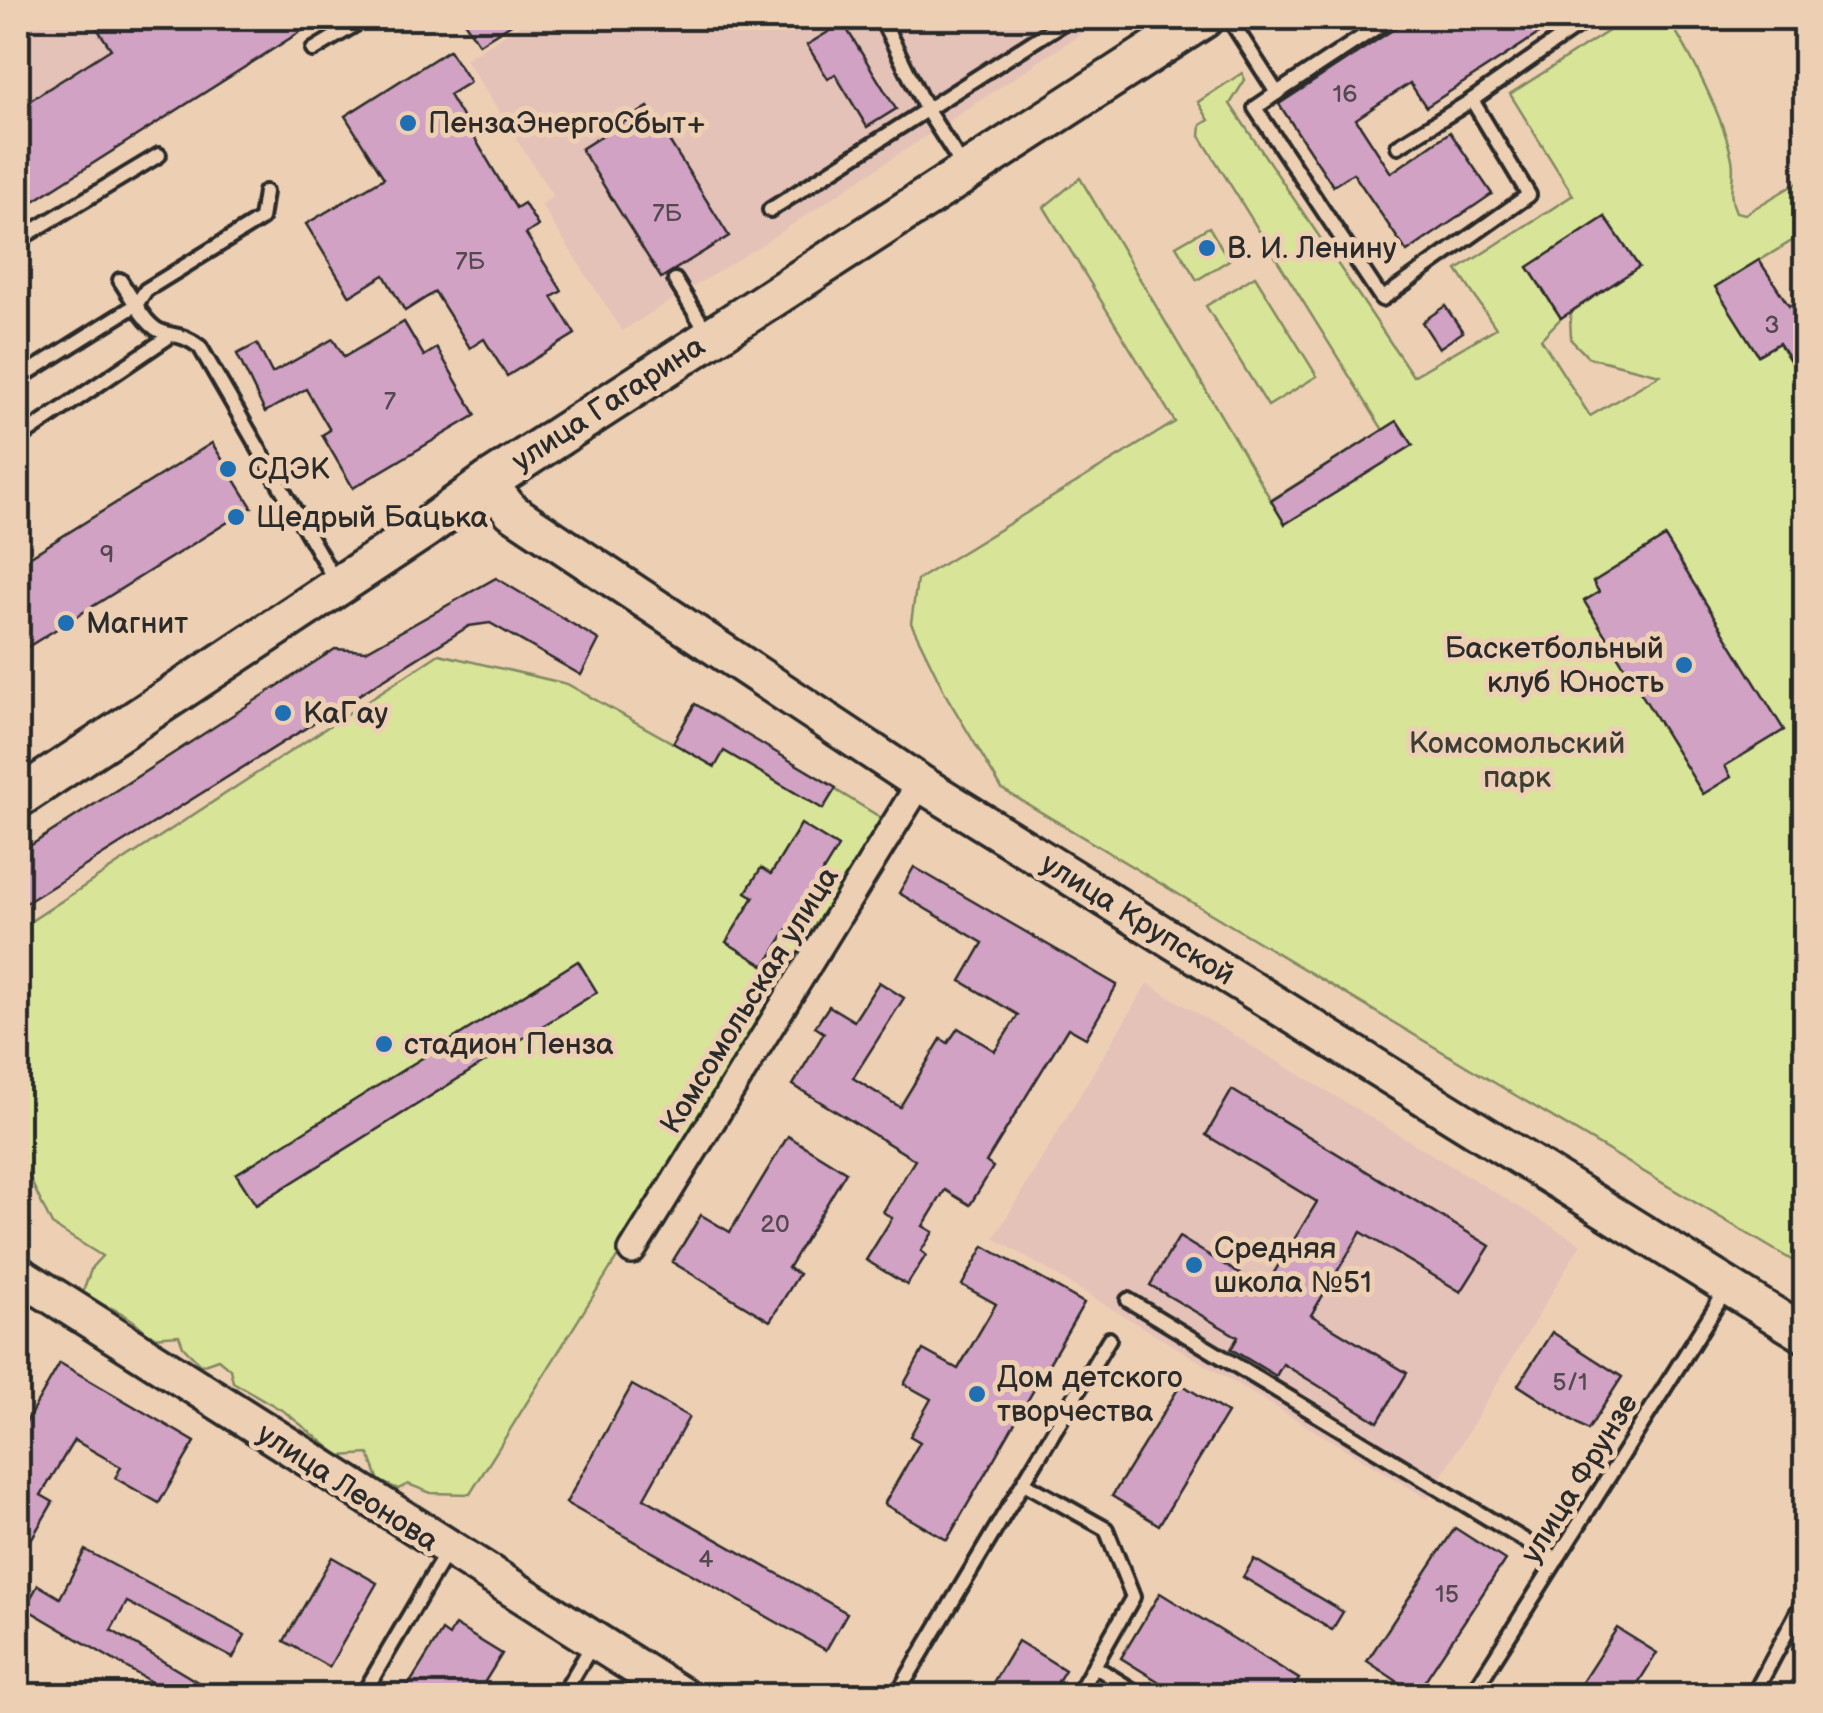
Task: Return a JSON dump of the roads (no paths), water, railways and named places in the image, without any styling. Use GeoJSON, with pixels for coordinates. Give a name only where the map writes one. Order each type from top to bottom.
{"type":"FeatureCollection","features":[{"type":"Feature","properties":{"kind":"main road","name":"улица Гагарина"},"geometry":{"type":"LineString","coordinates":[[18,798],[339,586],[488,482],[1204,18]]}},
{"type":"Feature","properties":{"kind":"main road","name":"улица Крупской"},"geometry":{"type":"LineString","coordinates":[[488,482],[511,512],[920,783],[1806,1335]]}},
{"type":"Feature","properties":{"kind":"main road","name":"улица Леонова"},"geometry":{"type":"LineString","coordinates":[[19,1279],[682,1696]]}},
{"type":"Feature","properties":{"kind":"street","name":"Комсомольская улица"},"geometry":{"type":"LineString","coordinates":[[632,1251],[920,783]]}},
{"type":"Feature","properties":{"kind":"lane"},"geometry":{"type":"LineString","coordinates":[[312,50],[366,18]]}},
{"type":"Feature","properties":{"kind":"lane"},"geometry":{"type":"LineString","coordinates":[[881,18],[926,110],[966,171]]}},
{"type":"Feature","properties":{"kind":"lane"},"geometry":{"type":"LineString","coordinates":[[770,210],[1070,18]]}},
{"type":"Feature","properties":{"kind":"lane"},"geometry":{"type":"LineString","coordinates":[[1229,18],[1277,93]]}},
{"type":"Feature","properties":{"kind":"lane"},"geometry":{"type":"LineString","coordinates":[[1391,18],[1255,108],[1382,299],[1529,195],[1472,100]]}},
{"type":"Feature","properties":{"kind":"lane"},"geometry":{"type":"LineString","coordinates":[[1398,146],[1589,18]]}},
{"type":"Feature","properties":{"kind":"lane"},"geometry":{"type":"LineString","coordinates":[[18,240],[159,155]]}},
{"type":"Feature","properties":{"kind":"lane"},"geometry":{"type":"LineString","coordinates":[[18,379],[136,305],[146,290],[261,219],[265,192]]}},
{"type":"Feature","properties":{"kind":"lane"},"geometry":{"type":"LineString","coordinates":[[120,280],[149,326],[167,338]]}},
{"type":"Feature","properties":{"kind":"lane"},"geometry":{"type":"LineString","coordinates":[[675,280],[710,336]]}},
{"type":"Feature","properties":{"kind":"lane"},"geometry":{"type":"LineString","coordinates":[[18,439],[167,338],[188,337],[200,347],[339,586]]}},
{"type":"Feature","properties":{"kind":"lane","name":"улица Фрунзе"},"geometry":{"type":"LineString","coordinates":[[1471,1696],[1728,1287]]}},
{"type":"Feature","properties":{"kind":"lane"},"geometry":{"type":"LineString","coordinates":[[1128,1300],[1557,1560]]}},
{"type":"Feature","properties":{"kind":"lane"},"geometry":{"type":"LineString","coordinates":[[896,1696],[1110,1339]]}},
{"type":"Feature","properties":{"kind":"lane"},"geometry":{"type":"LineString","coordinates":[[1024,1483],[1106,1529],[1133,1597],[1077,1696]]}},
{"type":"Feature","properties":{"kind":"lane"},"geometry":{"type":"LineString","coordinates":[[362,1696],[448,1551]]}},
{"type":"Feature","properties":{"kind":"lane"},"geometry":{"type":"LineString","coordinates":[[1773,1696],[1755,1691],[1806,1596]]}},
{"type":"Feature","properties":{"kind":"lane"},"geometry":{"type":"LineString","coordinates":[[562,1696],[594,1642]]}},
{"type":"Feature","properties":{"kind":"lane"},"geometry":{"type":"LineString","coordinates":[[1094,1666],[1142,1696]]}},
{"type":"Feature","properties":{"kind":"lane"},"geometry":{"type":"LineString","coordinates":[[527,1696],[540,1696]]}},
{"type":"Feature","properties":{"kind":"place","name":"ПензаЭнергоСбыт+"},"geometry":{"type":"Point","coordinates":[408,123]}},
{"type":"Feature","properties":{"kind":"place","name":"В. И. Ленину"},"geometry":{"type":"Point","coordinates":[1207,248]}},
{"type":"Feature","properties":{"kind":"place","name":"СДЭК"},"geometry":{"type":"Point","coordinates":[228,469]}},
{"type":"Feature","properties":{"kind":"place","name":"Щедрый Бацька"},"geometry":{"type":"Point","coordinates":[236,517]}},
{"type":"Feature","properties":{"kind":"place","name":"Магнит"},"geometry":{"type":"Point","coordinates":[66,623]}},
{"type":"Feature","properties":{"kind":"place","name":"Баскетбольный клуб Юность"},"geometry":{"type":"Point","coordinates":[1684,665]}},
{"type":"Feature","properties":{"kind":"place","name":"КаГау"},"geometry":{"type":"Point","coordinates":[283,713]}},
{"type":"Feature","properties":{"kind":"place","name":"стадион Пенза"},"geometry":{"type":"Point","coordinates":[384,1044]}},
{"type":"Feature","properties":{"kind":"place","name":"Средняя школа №51"},"geometry":{"type":"Point","coordinates":[1194,1265]}},
{"type":"Feature","properties":{"kind":"place","name":"Дом детского творчества"},"geometry":{"type":"Point","coordinates":[977,1394]}},
{"type":"Feature","properties":{"kind":"park label","name":"Комсомольский парк"},"geometry":{"type":"Point","coordinates":[1517,760]}}]}
